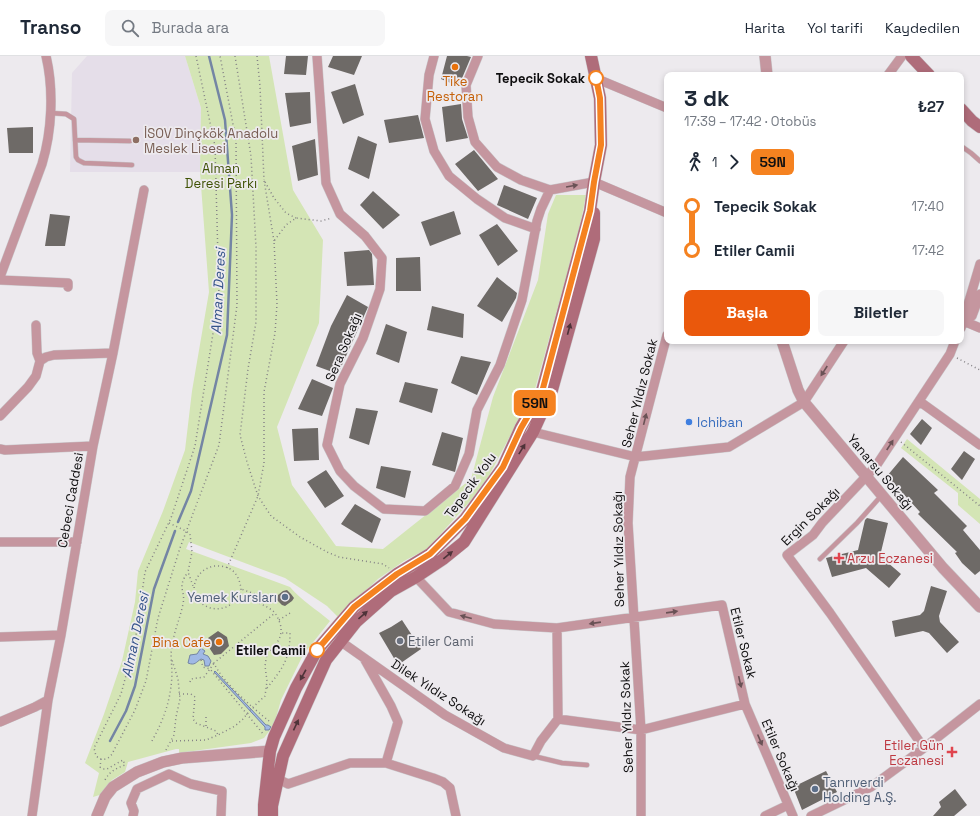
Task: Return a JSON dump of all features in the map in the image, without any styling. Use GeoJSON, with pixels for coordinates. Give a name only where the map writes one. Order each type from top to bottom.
{"type":"FeatureCollection","features":[{"type":"Feature","properties":{"kind":"main road","name":"Tepecik Yolu"},"geometry":{"type":"LineString","coordinates":[[272,816],[272,806],[283,756],[288,742],[335,637],[354,607],[397,574],[430,554],[465,519],[503,467],[521,428],[542,392],[590,211],[601,145],[600,98],[591,56]]}},
{"type":"Feature","properties":{"kind":"main road"},"geometry":{"type":"LineString","coordinates":[[911,56],[926,72]]}},
{"type":"Feature","properties":{"kind":"main road"},"geometry":{"type":"LineString","coordinates":[[964,112],[980,127]]}},
{"type":"Feature","properties":{"kind":"main road","name":"Tepecik Yolu"},"geometry":{"type":"LineString","coordinates":[[264,816],[270,751],[268,735],[317,650],[356,622],[391,591],[443,559],[464,542],[533,432],[552,390],[594,239],[594,182]]}},
{"type":"Feature","properties":{"kind":"main road"},"geometry":{"type":"LineString","coordinates":[[521,428],[533,432]]}},
{"type":"Feature","properties":{"kind":"main road"},"geometry":{"type":"LineString","coordinates":[[408,567],[416,577]]}},
{"type":"Feature","properties":{"kind":"main road"},"geometry":{"type":"LineString","coordinates":[[268,735],[288,742]]}},
{"type":"Feature","properties":{"kind":"main road"},"geometry":{"type":"LineString","coordinates":[[270,751],[283,756]]}},
{"type":"Feature","properties":{"kind":"street"},"geometry":{"type":"LineString","coordinates":[[0,277],[42,164],[50,133],[50,72],[46,56]]}},
{"type":"Feature","properties":{"kind":"street","name":"Sera Sokağı"},"geometry":{"type":"LineString","coordinates":[[317,56],[326,183],[340,214],[365,236],[382,258],[380,289],[363,338],[340,384],[327,445],[340,471],[354,486],[384,509],[425,511],[454,486],[469,454],[477,410],[500,365],[522,300],[540,209],[550,190]]}},
{"type":"Feature","properties":{"kind":"street"},"geometry":{"type":"LineString","coordinates":[[434,56],[429,75],[425,119],[434,151],[449,176],[477,199],[505,218],[536,228]]}},
{"type":"Feature","properties":{"kind":"street"},"geometry":{"type":"LineString","coordinates":[[478,56],[466,85],[468,117],[475,142],[497,167],[521,180],[550,190],[594,182],[664,212]]}},
{"type":"Feature","properties":{"kind":"street"},"geometry":{"type":"LineString","coordinates":[[765,56],[767,72]]}},
{"type":"Feature","properties":{"kind":"street"},"geometry":{"type":"LineString","coordinates":[[890,72],[902,56]]}},
{"type":"Feature","properties":{"kind":"street"},"geometry":{"type":"LineString","coordinates":[[596,78],[664,107]]}},
{"type":"Feature","properties":{"kind":"street","name":"Cebeci Caddesi"},"geometry":{"type":"LineString","coordinates":[[32,816],[48,700],[61,635],[93,446],[113,353],[144,190]]}},
{"type":"Feature","properties":{"kind":"street"},"geometry":{"type":"LineString","coordinates":[[964,316],[980,264]]}},
{"type":"Feature","properties":{"kind":"street"},"geometry":{"type":"LineString","coordinates":[[0,280],[68,282],[68,287]]}},
{"type":"Feature","properties":{"kind":"street"},"geometry":{"type":"LineString","coordinates":[[964,322],[972,316],[980,294]]}},
{"type":"Feature","properties":{"kind":"street"},"geometry":{"type":"LineString","coordinates":[[964,324],[980,328]]}},
{"type":"Feature","properties":{"kind":"street"},"geometry":{"type":"LineString","coordinates":[[0,416],[28,387],[36,376],[40,361],[37,353],[36,325]]}},
{"type":"Feature","properties":{"kind":"street","name":"Seher Yıldız Sokak"},"geometry":{"type":"LineString","coordinates":[[636,457],[665,344]]}},
{"type":"Feature","properties":{"kind":"street","name":"Yanarsu Sokağı"},"geometry":{"type":"LineString","coordinates":[[783,344],[798,390],[804,402],[943,568],[980,607]]}},
{"type":"Feature","properties":{"kind":"street"},"geometry":{"type":"LineString","coordinates":[[533,432],[636,457],[729,448],[804,402],[842,344]]}},
{"type":"Feature","properties":{"kind":"street","name":"Ergin Sokağı"},"geometry":{"type":"LineString","coordinates":[[924,748],[830,613],[787,555],[813,535],[822,523],[876,466],[950,354],[954,344]]}},
{"type":"Feature","properties":{"kind":"street"},"geometry":{"type":"LineString","coordinates":[[40,361],[46,357],[54,355],[113,353]]}},
{"type":"Feature","properties":{"kind":"street"},"geometry":{"type":"LineString","coordinates":[[919,401],[980,445]]}},
{"type":"Feature","properties":{"kind":"street"},"geometry":{"type":"LineString","coordinates":[[0,449],[93,446]]}},
{"type":"Feature","properties":{"kind":"street","name":"Seher Yıldız Sokağı"},"geometry":{"type":"LineString","coordinates":[[633,618],[628,523],[630,477],[636,457]]}},
{"type":"Feature","properties":{"kind":"street"},"geometry":{"type":"LineString","coordinates":[[0,542],[77,542]]}},
{"type":"Feature","properties":{"kind":"street"},"geometry":{"type":"LineString","coordinates":[[416,577],[449,612],[494,624],[557,628],[633,618]]}},
{"type":"Feature","properties":{"kind":"street","name":"Etiler Sokak"},"geometry":{"type":"LineString","coordinates":[[633,618],[722,605],[745,704]]}},
{"type":"Feature","properties":{"kind":"street","name":"Seher Yıldız Sokak"},"geometry":{"type":"LineString","coordinates":[[633,618],[638,670],[641,730],[641,816]]}},
{"type":"Feature","properties":{"kind":"street"},"geometry":{"type":"LineString","coordinates":[[533,756],[540,741],[558,719],[557,628]]}},
{"type":"Feature","properties":{"kind":"street"},"geometry":{"type":"LineString","coordinates":[[0,637],[61,635]]}},
{"type":"Feature","properties":{"kind":"street","name":"Dilek Yıldız Sokağı"},"geometry":{"type":"LineString","coordinates":[[335,637],[445,715],[504,748],[533,756]]}},
{"type":"Feature","properties":{"kind":"street"},"geometry":{"type":"LineString","coordinates":[[363,657],[391,706],[398,722],[386,764]]}},
{"type":"Feature","properties":{"kind":"street"},"geometry":{"type":"LineString","coordinates":[[0,722],[48,700]]}},
{"type":"Feature","properties":{"kind":"street"},"geometry":{"type":"LineString","coordinates":[[558,719],[641,730],[745,704]]}},
{"type":"Feature","properties":{"kind":"street","name":"Etiler Sokağı"},"geometry":{"type":"LineString","coordinates":[[745,704],[793,816]]}},
{"type":"Feature","properties":{"kind":"street"},"geometry":{"type":"LineString","coordinates":[[811,816],[871,787],[980,704]]}},
{"type":"Feature","properties":{"kind":"street"},"geometry":{"type":"LineString","coordinates":[[96,816],[105,797],[113,787],[137,772],[163,762],[182,758],[270,751]]}},
{"type":"Feature","properties":{"kind":"street"},"geometry":{"type":"LineString","coordinates":[[278,779],[288,784],[350,763],[386,764],[442,782],[450,788],[456,816]]}},
{"type":"Feature","properties":{"kind":"street"},"geometry":{"type":"LineString","coordinates":[[133,816],[134,810],[131,803],[137,790],[168,774],[191,784],[222,791],[221,816]]}},
{"type":"Feature","properties":{"kind":"street"},"geometry":{"type":"LineString","coordinates":[[765,816],[788,805]]}},
{"type":"Feature","properties":{"kind":"lane"},"geometry":{"type":"LineString","coordinates":[[50,113],[66,114],[74,119],[76,156],[78,160],[84,163],[132,165]]}},
{"type":"Feature","properties":{"kind":"lane"},"geometry":{"type":"LineString","coordinates":[[75,140],[130,141]]}},
{"type":"Feature","properties":{"kind":"lane"},"geometry":{"type":"LineString","coordinates":[[964,148],[980,161]]}},
{"type":"Feature","properties":{"kind":"lane"},"geometry":{"type":"LineString","coordinates":[[820,559],[857,523],[882,495]]}},
{"type":"Feature","properties":{"kind":"lane"},"geometry":{"type":"LineString","coordinates":[[533,756],[562,764],[587,765]]}},
{"type":"Feature","properties":{"kind":"path"},"geometry":{"type":"LineString","coordinates":[[196,56],[215,146],[219,296],[195,446],[169,523],[145,572],[135,642],[121,694],[94,748],[96,756],[100,759],[106,759],[112,754],[135,710],[146,680],[158,618],[180,548],[219,444],[237,305],[236,140],[220,56]]}},
{"type":"Feature","properties":{"kind":"path"},"geometry":{"type":"LineString","coordinates":[[235,56],[251,156],[256,247],[256,322],[248,369],[240,435],[258,496],[271,516],[300,537],[339,557],[383,564],[397,574]]}},
{"type":"Feature","properties":{"kind":"path"},"geometry":{"type":"LineString","coordinates":[[228,568],[258,496],[264,463],[264,392],[275,333],[277,304],[274,241],[264,180],[260,86],[257,56]]}},
{"type":"Feature","properties":{"kind":"path"},"geometry":{"type":"LineString","coordinates":[[264,180],[274,198],[286,213],[296,218],[321,221],[330,219],[340,214]]}},
{"type":"Feature","properties":{"kind":"path"},"geometry":{"type":"LineString","coordinates":[[274,241],[286,225],[296,218]]}},
{"type":"Feature","properties":{"kind":"path"},"geometry":{"type":"LineString","coordinates":[[950,354],[980,370]]}},
{"type":"Feature","properties":{"kind":"path"},"geometry":{"type":"LineString","coordinates":[[895,437],[980,506]]}},
{"type":"Feature","properties":{"kind":"path"},"geometry":{"type":"LineString","coordinates":[[152,741],[168,708],[172,673],[171,647],[175,629],[181,615],[183,602],[181,591],[182,581],[188,572],[192,546],[190,534],[169,523]]}},
{"type":"Feature","properties":{"kind":"path"},"geometry":{"type":"LineString","coordinates":[[188,572],[197,600],[213,609],[226,608],[236,599],[241,589],[238,576],[228,568],[221,566],[208,567],[199,575],[194,587]]}},
{"type":"Feature","properties":{"kind":"path"},"geometry":{"type":"LineString","coordinates":[[172,741],[206,740],[218,735],[235,726],[265,696],[267,681],[265,666],[267,653],[275,647],[280,639],[282,629],[279,620],[273,611],[257,602],[255,594],[241,589]]}},
{"type":"Feature","properties":{"kind":"path"},"geometry":{"type":"LineString","coordinates":[[190,682],[191,679],[204,677],[218,658],[275,614]]}},
{"type":"Feature","properties":{"kind":"path"},"geometry":{"type":"LineString","coordinates":[[279,620],[290,614]]}},
{"type":"Feature","properties":{"kind":"path"},"geometry":{"type":"LineString","coordinates":[[266,689],[287,660],[290,646],[290,633],[281,633]]}},
{"type":"Feature","properties":{"kind":"path"},"geometry":{"type":"LineString","coordinates":[[166,752],[174,735],[180,699],[178,679],[171,658]]}},
{"type":"Feature","properties":{"kind":"path"},"geometry":{"type":"LineString","coordinates":[[201,660],[203,667],[210,669],[247,714],[268,735]]}},
{"type":"Feature","properties":{"kind":"path"},"geometry":{"type":"LineString","coordinates":[[214,663],[217,671],[252,708],[274,725]]}},
{"type":"Feature","properties":{"kind":"path"},"geometry":{"type":"LineString","coordinates":[[179,694],[190,694],[195,697],[193,719],[196,723],[216,730],[218,735]]}},
{"type":"Feature","properties":{"kind":"path"},"geometry":{"type":"LineString","coordinates":[[206,715],[206,726]]}},
{"type":"Feature","properties":{"kind":"path"},"geometry":{"type":"LineString","coordinates":[[100,759],[100,767],[103,769],[106,769],[123,760],[125,765],[122,767]]}},
{"type":"Feature","properties":{"kind":"shaded area","name":"İSOV Dinçkök Anadolu Meslek Lisesi"},"geometry":{"type":"Polygon","coordinates":[[[87,56],[185,56],[201,108],[200,172],[70,172],[72,73],[87,56]]]}},
{"type":"Feature","properties":{"kind":"green space","name":"Alman Deresi Parkı"},"geometry":{"type":"Polygon","coordinates":[[[185,56],[269,56],[293,190],[323,240],[319,323],[277,427],[292,485],[336,546],[383,549],[471,479],[493,397],[538,280],[548,214],[556,195],[586,195],[579,231],[535,389],[483,487],[427,549],[404,561],[378,579],[338,617],[327,606],[285,578],[189,542],[186,549],[290,587],[304,601],[330,621],[303,655],[281,700],[274,725],[264,738],[251,743],[179,753],[179,749],[176,749],[128,762],[125,772],[112,780],[103,794],[93,797],[99,773],[85,763],[122,661],[135,602],[138,571],[163,511],[185,450],[192,391],[209,292],[200,172],[201,108],[185,56]]]}},
{"type":"Feature","properties":{"kind":"green space"},"geometry":{"type":"Polygon","coordinates":[[[907,439],[980,499],[980,524],[958,505],[958,493],[901,448],[907,439]]]}},
{"type":"Feature","properties":{"kind":"water"},"geometry":{"type":"Polygon","coordinates":[[[201,648],[205,651],[203,654],[208,656],[211,661],[209,666],[205,666],[204,660],[201,659],[194,664],[188,663],[190,655],[197,654],[201,648]]]}},
{"type":"Feature","properties":{"kind":"water"},"geometry":{"type":"Polygon","coordinates":[[[215,671],[266,725],[271,727],[269,730],[265,730],[265,727],[214,672],[215,671]]]}},
{"type":"Feature","properties":{"kind":"building"},"geometry":{"type":"Polygon","coordinates":[[[286,56],[308,56],[306,75],[284,74],[286,56]]]}},
{"type":"Feature","properties":{"kind":"building"},"geometry":{"type":"Polygon","coordinates":[[[333,56],[362,56],[354,75],[328,67],[333,56]]]}},
{"type":"Feature","properties":{"kind":"building"},"geometry":{"type":"Polygon","coordinates":[[[447,56],[471,57],[460,83],[460,87],[441,79],[447,56]]]}},
{"type":"Feature","properties":{"kind":"building"},"geometry":{"type":"Polygon","coordinates":[[[355,84],[364,115],[343,124],[331,92],[355,84]]]}},
{"type":"Feature","properties":{"kind":"building"},"geometry":{"type":"Polygon","coordinates":[[[310,92],[311,123],[290,127],[285,93],[310,92]]]}},
{"type":"Feature","properties":{"kind":"building"},"geometry":{"type":"Polygon","coordinates":[[[461,104],[462,119],[468,138],[446,142],[442,107],[461,104]]]}},
{"type":"Feature","properties":{"kind":"building"},"geometry":{"type":"Polygon","coordinates":[[[418,115],[424,138],[389,143],[384,120],[418,115]]]}},
{"type":"Feature","properties":{"kind":"building"},"geometry":{"type":"Polygon","coordinates":[[[33,127],[33,153],[9,153],[7,128],[33,127]]]}},
{"type":"Feature","properties":{"kind":"building"},"geometry":{"type":"Polygon","coordinates":[[[358,136],[377,144],[369,179],[348,169],[358,136]]]}},
{"type":"Feature","properties":{"kind":"building"},"geometry":{"type":"Polygon","coordinates":[[[315,139],[318,175],[298,181],[292,146],[315,139]]]}},
{"type":"Feature","properties":{"kind":"building"},"geometry":{"type":"Polygon","coordinates":[[[474,150],[498,179],[478,191],[455,164],[474,150]]]}},
{"type":"Feature","properties":{"kind":"building"},"geometry":{"type":"Polygon","coordinates":[[[504,185],[537,198],[528,219],[497,205],[504,185]]]}},
{"type":"Feature","properties":{"kind":"building"},"geometry":{"type":"Polygon","coordinates":[[[373,191],[400,215],[383,229],[360,205],[373,191]]]}},
{"type":"Feature","properties":{"kind":"building"},"geometry":{"type":"Polygon","coordinates":[[[454,211],[461,234],[430,246],[421,222],[454,211]]]}},
{"type":"Feature","properties":{"kind":"building"},"geometry":{"type":"Polygon","coordinates":[[[50,214],[70,216],[65,246],[45,246],[50,214]]]}},
{"type":"Feature","properties":{"kind":"building"},"geometry":{"type":"Polygon","coordinates":[[[497,224],[518,251],[498,266],[479,235],[497,224]]]}},
{"type":"Feature","properties":{"kind":"building"},"geometry":{"type":"Polygon","coordinates":[[[369,250],[372,254],[374,285],[347,286],[344,252],[369,250]]]}},
{"type":"Feature","properties":{"kind":"building"},"geometry":{"type":"Polygon","coordinates":[[[420,257],[421,291],[396,291],[396,258],[420,257]]]}},
{"type":"Feature","properties":{"kind":"building"},"geometry":{"type":"Polygon","coordinates":[[[497,277],[517,293],[516,298],[502,322],[477,306],[497,277]]]}},
{"type":"Feature","properties":{"kind":"building"},"geometry":{"type":"Polygon","coordinates":[[[347,295],[368,307],[338,374],[316,366],[331,326],[347,295]]]}},
{"type":"Feature","properties":{"kind":"building"},"geometry":{"type":"Polygon","coordinates":[[[432,306],[464,314],[463,338],[427,330],[432,306]]]}},
{"type":"Feature","properties":{"kind":"building"},"geometry":{"type":"Polygon","coordinates":[[[386,324],[407,332],[399,363],[376,354],[386,324]]]}},
{"type":"Feature","properties":{"kind":"building"},"geometry":{"type":"Polygon","coordinates":[[[461,356],[491,362],[477,395],[451,383],[461,356]]]}},
{"type":"Feature","properties":{"kind":"building"},"geometry":{"type":"Polygon","coordinates":[[[312,379],[333,388],[322,416],[298,409],[312,379]]]}},
{"type":"Feature","properties":{"kind":"building"},"geometry":{"type":"Polygon","coordinates":[[[405,382],[438,389],[432,413],[399,402],[405,382]]]}},
{"type":"Feature","properties":{"kind":"building"},"geometry":{"type":"Polygon","coordinates":[[[356,408],[378,411],[369,445],[349,438],[356,408]]]}},
{"type":"Feature","properties":{"kind":"building"},"geometry":{"type":"Polygon","coordinates":[[[922,419],[932,428],[921,445],[910,434],[922,419]]]}},
{"type":"Feature","properties":{"kind":"building"},"geometry":{"type":"Polygon","coordinates":[[[318,428],[319,460],[294,461],[292,429],[318,428]]]}},
{"type":"Feature","properties":{"kind":"building"},"geometry":{"type":"Polygon","coordinates":[[[442,432],[463,438],[455,472],[432,465],[442,432]]]}},
{"type":"Feature","properties":{"kind":"building"},"geometry":{"type":"Polygon","coordinates":[[[964,451],[975,459],[962,480],[951,469],[964,451]]]}},
{"type":"Feature","properties":{"kind":"building"},"geometry":{"type":"Polygon","coordinates":[[[903,457],[938,490],[934,493],[967,526],[963,530],[980,550],[980,571],[975,575],[962,563],[955,553],[957,552],[918,514],[920,512],[887,476],[903,457]]]}},
{"type":"Feature","properties":{"kind":"building"},"geometry":{"type":"Polygon","coordinates":[[[381,466],[411,471],[405,498],[376,488],[381,466]]]}},
{"type":"Feature","properties":{"kind":"building"},"geometry":{"type":"Polygon","coordinates":[[[326,470],[344,496],[325,508],[307,482],[326,470]]]}},
{"type":"Feature","properties":{"kind":"building"},"geometry":{"type":"Polygon","coordinates":[[[355,504],[381,519],[372,543],[341,524],[355,504]]]}},
{"type":"Feature","properties":{"kind":"building"},"geometry":{"type":"Polygon","coordinates":[[[867,518],[888,523],[880,556],[901,574],[889,588],[866,568],[832,577],[826,558],[858,550],[865,520],[867,518]]]}},
{"type":"Feature","properties":{"kind":"building"},"geometry":{"type":"Polygon","coordinates":[[[931,586],[947,591],[939,616],[940,622],[959,642],[947,653],[929,633],[923,631],[895,637],[892,621],[920,615],[924,611],[931,586]]]}},
{"type":"Feature","properties":{"kind":"building","name":"Yemek Kursları"},"geometry":{"type":"Polygon","coordinates":[[[287,590],[294,598],[285,606],[277,600],[278,595],[287,590]]]}},
{"type":"Feature","properties":{"kind":"building","name":"Etiler Cami"},"geometry":{"type":"Polygon","coordinates":[[[402,620],[421,649],[398,665],[379,633],[402,620]]]}},
{"type":"Feature","properties":{"kind":"building","name":"Bina Cafe"},"geometry":{"type":"Polygon","coordinates":[[[218,631],[227,637],[229,646],[221,654],[214,655],[210,649],[208,638],[218,631]]]}},
{"type":"Feature","properties":{"kind":"building","name":"Tanrıverdi Holding A.Ş."},"geometry":{"type":"Polygon","coordinates":[[[826,771],[837,792],[802,810],[793,787],[826,771]]]}},
{"type":"Feature","properties":{"kind":"building"},"geometry":{"type":"Polygon","coordinates":[[[955,789],[967,805],[954,816],[933,816],[941,807],[939,802],[955,789]]]}},
{"type":"Feature","properties":{"kind":"waterway","name":"Alman Deresi"},"geometry":{"type":"LineString","coordinates":[[178,522],[191,491],[227,335],[232,215],[225,120],[209,56]]}},
{"type":"Feature","properties":{"kind":"waterway","name":"Alman Deresi"},"geometry":{"type":"LineString","coordinates":[[110,741],[126,711],[135,686],[154,589],[175,531]]}},
{"type":"Feature","properties":{"kind":"bus line","name":"59N"},"geometry":{"type":"LineString","coordinates":[[317,650],[354,607],[397,574],[430,554],[465,519],[503,467],[521,428],[542,392],[590,211],[601,145],[600,98],[596,78]]}},
{"type":"Feature","properties":{"kind":"place","name":"Tike Restoran"},"geometry":{"type":"Point","coordinates":[455,67]}},
{"type":"Feature","properties":{"kind":"place","name":"Tepecik Sokak"},"geometry":{"type":"Point","coordinates":[596,78]}},
{"type":"Feature","properties":{"kind":"place","name":"İSOV Dinçkök Anadolu Meslek Lisesi"},"geometry":{"type":"Point","coordinates":[136,140]}},
{"type":"Feature","properties":{"kind":"place","name":"Ichiban"},"geometry":{"type":"Point","coordinates":[689,422]}},
{"type":"Feature","properties":{"kind":"place","name":"Arzu Eczanesi"},"geometry":{"type":"Point","coordinates":[839,558]}},
{"type":"Feature","properties":{"kind":"place","name":"Yemek Kursları"},"geometry":{"type":"Point","coordinates":[285,597]}},
{"type":"Feature","properties":{"kind":"place","name":"Etiler Cami"},"geometry":{"type":"Point","coordinates":[400,641]}},
{"type":"Feature","properties":{"kind":"place","name":"Bina Cafe"},"geometry":{"type":"Point","coordinates":[219,642]}},
{"type":"Feature","properties":{"kind":"place","name":"Etiler Camii"},"geometry":{"type":"Point","coordinates":[317,650]}},
{"type":"Feature","properties":{"kind":"place","name":"Etiler Gün Eczanesi"},"geometry":{"type":"Point","coordinates":[952,752]}},
{"type":"Feature","properties":{"kind":"place","name":"Tanrıverdi Holding A.Ş."},"geometry":{"type":"Point","coordinates":[815,789]}}]}
